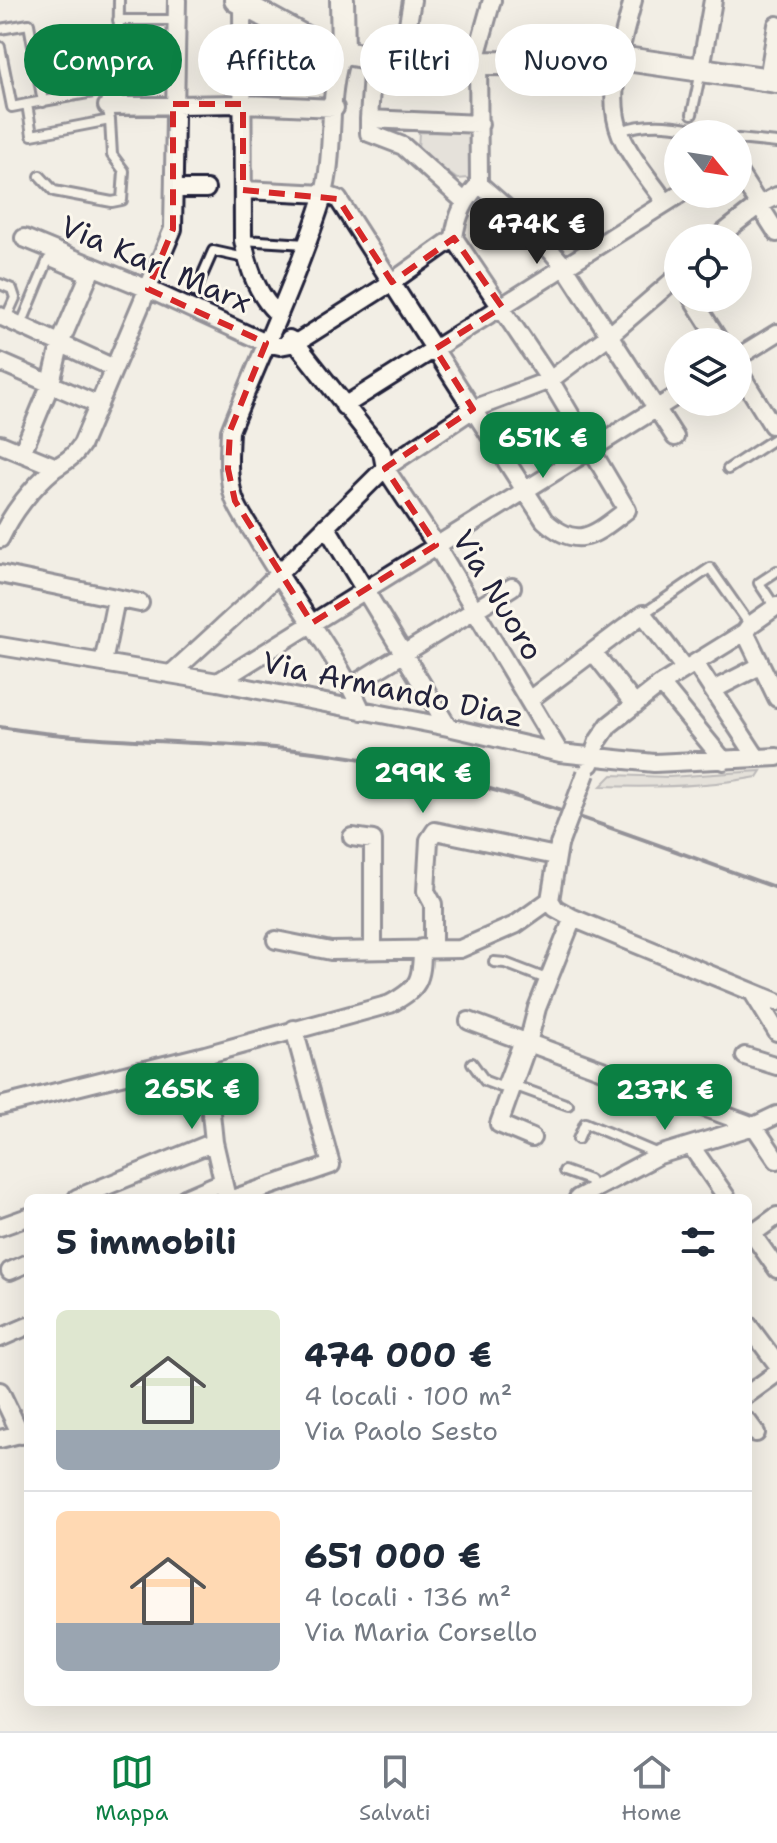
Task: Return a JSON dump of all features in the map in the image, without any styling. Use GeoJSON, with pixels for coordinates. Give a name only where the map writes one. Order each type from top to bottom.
{"type":"FeatureCollection","features":[{"type":"Feature","properties":{"kind":"main road"},"geometry":{"type":"LineString","coordinates":[[329,0],[332,24]]}},
{"type":"Feature","properties":{"kind":"main road"},"geometry":{"type":"LineString","coordinates":[[339,24],[342,0]]}},
{"type":"Feature","properties":{"kind":"main road"},"geometry":{"type":"LineString","coordinates":[[240,1],[279,24]]}},
{"type":"Feature","properties":{"kind":"main road"},"geometry":{"type":"LineString","coordinates":[[636,60],[772,80]]}},
{"type":"Feature","properties":{"kind":"main road"},"geometry":{"type":"LineString","coordinates":[[480,63],[495,63]]}},
{"type":"Feature","properties":{"kind":"street"},"geometry":{"type":"LineString","coordinates":[[0,539],[18,507],[56,467],[76,453],[173,229],[177,0]]}},
{"type":"Feature","properties":{"kind":"street"},"geometry":{"type":"LineString","coordinates":[[408,24],[412,0]]}},
{"type":"Feature","properties":{"kind":"street"},"geometry":{"type":"LineString","coordinates":[[243,190],[324,194],[338,199],[544,520],[560,534],[593,536],[627,510],[550,380],[454,238],[456,219],[464,201],[479,184],[478,50],[492,0]]}},
{"type":"Feature","properties":{"kind":"street"},"geometry":{"type":"LineString","coordinates":[[627,24],[633,0]]}},
{"type":"Feature","properties":{"kind":"street"},"geometry":{"type":"LineString","coordinates":[[701,68],[713,0]]}},
{"type":"Feature","properties":{"kind":"street"},"geometry":{"type":"LineString","coordinates":[[240,1],[243,240],[246,258],[266,304],[278,314]]}},
{"type":"Feature","properties":{"kind":"street"},"geometry":{"type":"LineString","coordinates":[[772,80],[777,25]]}},
{"type":"Feature","properties":{"kind":"street"},"geometry":{"type":"LineString","coordinates":[[335,96],[324,194],[230,431],[228,469],[235,501],[277,574],[351,686],[362,711]]}},
{"type":"Feature","properties":{"kind":"street"},"geometry":{"type":"LineString","coordinates":[[371,96],[369,133],[403,146],[464,201]]}},
{"type":"Feature","properties":{"kind":"street"},"geometry":{"type":"LineString","coordinates":[[615,96],[619,132],[627,147],[664,188]]}},
{"type":"Feature","properties":{"kind":"street"},"geometry":{"type":"LineString","coordinates":[[110,105],[243,104],[335,108]]}},
{"type":"Feature","properties":{"kind":"street"},"geometry":{"type":"LineString","coordinates":[[369,119],[480,124]]}},
{"type":"Feature","properties":{"kind":"street"},"geometry":{"type":"LineString","coordinates":[[479,184],[537,235],[565,267],[675,437]]}},
{"type":"Feature","properties":{"kind":"street"},"geometry":{"type":"LineString","coordinates":[[175,189],[206,189]]}},
{"type":"Feature","properties":{"kind":"street"},"geometry":{"type":"LineString","coordinates":[[752,194],[777,233]]}},
{"type":"Feature","properties":{"kind":"street"},"geometry":{"type":"LineString","coordinates":[[735,224],[759,205],[777,196]]}},
{"type":"Feature","properties":{"kind":"street"},"geometry":{"type":"LineString","coordinates":[[344,406],[664,204]]}},
{"type":"Feature","properties":{"kind":"street","name":"Via Karl Marx"},"geometry":{"type":"LineString","coordinates":[[24,238],[90,272],[148,289],[268,336]]}},
{"type":"Feature","properties":{"kind":"street"},"geometry":{"type":"LineString","coordinates":[[268,336],[280,346],[296,343],[454,238]]}},
{"type":"Feature","properties":{"kind":"street"},"geometry":{"type":"LineString","coordinates":[[22,453],[51,383],[61,341],[90,272]]}},
{"type":"Feature","properties":{"kind":"street"},"geometry":{"type":"LineString","coordinates":[[172,673],[256,596],[385,468],[473,409],[550,380],[611,334],[664,288]]}},
{"type":"Feature","properties":{"kind":"street"},"geometry":{"type":"LineString","coordinates":[[9,319],[114,368]]}},
{"type":"Feature","properties":{"kind":"street"},"geometry":{"type":"LineString","coordinates":[[752,348],[777,333]]}},
{"type":"Feature","properties":{"kind":"street","name":"Via Nuoro"},"geometry":{"type":"LineString","coordinates":[[296,343],[382,452],[385,468],[436,545],[560,753]]}},
{"type":"Feature","properties":{"kind":"street"},"geometry":{"type":"LineString","coordinates":[[0,362],[99,405]]}},
{"type":"Feature","properties":{"kind":"street"},"geometry":{"type":"LineString","coordinates":[[752,393],[775,431]]}},
{"type":"Feature","properties":{"kind":"street"},"geometry":{"type":"LineString","coordinates":[[218,682],[664,404]]}},
{"type":"Feature","properties":{"kind":"street"},"geometry":{"type":"LineString","coordinates":[[0,444],[56,467]]}},
{"type":"Feature","properties":{"kind":"street"},"geometry":{"type":"LineString","coordinates":[[326,526],[448,727]]}},
{"type":"Feature","properties":{"kind":"street"},"geometry":{"type":"LineString","coordinates":[[0,574],[140,603]]}},
{"type":"Feature","properties":{"kind":"street"},"geometry":{"type":"LineString","coordinates":[[351,686],[512,587]]}},
{"type":"Feature","properties":{"kind":"street"},"geometry":{"type":"LineString","coordinates":[[103,663],[116,599]]}},
{"type":"Feature","properties":{"kind":"street"},"geometry":{"type":"LineString","coordinates":[[776,606],[748,628],[661,684],[609,725],[598,741],[558,851],[550,900],[555,908],[573,918],[777,1002]]}},
{"type":"Feature","properties":{"kind":"street"},"geometry":{"type":"LineString","coordinates":[[529,700],[643,614],[713,690],[757,758]]}},
{"type":"Feature","properties":{"kind":"street"},"geometry":{"type":"LineString","coordinates":[[748,628],[760,666],[777,698]]}},
{"type":"Feature","properties":{"kind":"street","name":"Via Armando Diaz"},"geometry":{"type":"LineString","coordinates":[[0,646],[172,673],[448,727],[560,753],[654,763],[777,757]]}},
{"type":"Feature","properties":{"kind":"street"},"geometry":{"type":"LineString","coordinates":[[594,653],[635,705]]}},
{"type":"Feature","properties":{"kind":"street"},"geometry":{"type":"LineString","coordinates":[[713,690],[760,666]]}},
{"type":"Feature","properties":{"kind":"street"},"geometry":{"type":"LineString","coordinates":[[661,684],[724,761]]}},
{"type":"Feature","properties":{"kind":"street"},"geometry":{"type":"LineString","coordinates":[[0,1106],[205,1055],[390,1004],[408,994],[422,975],[433,904],[426,891],[429,840],[435,831],[558,851]]}},
{"type":"Feature","properties":{"kind":"street"},"geometry":{"type":"LineString","coordinates":[[352,837],[373,840],[373,949]]}},
{"type":"Feature","properties":{"kind":"street"},"geometry":{"type":"LineString","coordinates":[[276,940],[331,951],[460,949],[515,925],[550,900]]}},
{"type":"Feature","properties":{"kind":"street"},"geometry":{"type":"LineString","coordinates":[[532,1138],[499,1124],[513,1085],[523,1042],[573,918]]}},
{"type":"Feature","properties":{"kind":"street"},"geometry":{"type":"LineString","coordinates":[[753,993],[777,1032]]}},
{"type":"Feature","properties":{"kind":"street"},"geometry":{"type":"LineString","coordinates":[[469,1021],[754,1126],[777,1160]]}},
{"type":"Feature","properties":{"kind":"street"},"geometry":{"type":"LineString","coordinates":[[247,1194],[331,1165],[294,1029]]}},
{"type":"Feature","properties":{"kind":"street"},"geometry":{"type":"LineString","coordinates":[[205,1055],[214,1142],[225,1190],[205,1194]]}},
{"type":"Feature","properties":{"kind":"street"},"geometry":{"type":"LineString","coordinates":[[745,1056],[777,1066]]}},
{"type":"Feature","properties":{"kind":"street"},"geometry":{"type":"LineString","coordinates":[[584,1194],[659,1155],[754,1126],[777,1115]]}},
{"type":"Feature","properties":{"kind":"street"},"geometry":{"type":"LineString","coordinates":[[98,1194],[214,1142]]}},
{"type":"Feature","properties":{"kind":"street"},"geometry":{"type":"LineString","coordinates":[[691,1146],[718,1194]]}},
{"type":"Feature","properties":{"kind":"street"},"geometry":{"type":"LineString","coordinates":[[752,1231],[777,1216]]}},
{"type":"Feature","properties":{"kind":"street"},"geometry":{"type":"LineString","coordinates":[[0,1227],[24,1218]]}},
{"type":"Feature","properties":{"kind":"street"},"geometry":{"type":"LineString","coordinates":[[752,1237],[777,1269]]}},
{"type":"Feature","properties":{"kind":"street"},"geometry":{"type":"LineString","coordinates":[[10,1271],[24,1265]]}},
{"type":"Feature","properties":{"kind":"street"},"geometry":{"type":"LineString","coordinates":[[0,1338],[24,1328]]}},
{"type":"Feature","properties":{"kind":"street"},"geometry":{"type":"LineString","coordinates":[[752,1330],[777,1364]]}},
{"type":"Feature","properties":{"kind":"street"},"geometry":{"type":"LineString","coordinates":[[752,1391],[777,1373]]}},
{"type":"Feature","properties":{"kind":"street"},"geometry":{"type":"LineString","coordinates":[[0,1391],[24,1432]]}},
{"type":"Feature","properties":{"kind":"street"},"geometry":{"type":"LineString","coordinates":[[0,1439],[24,1434]]}},
{"type":"Feature","properties":{"kind":"lane"},"geometry":{"type":"LineString","coordinates":[[40,176],[54,191],[112,202],[122,200],[124,171],[112,155],[110,105],[119,0]]}},
{"type":"Feature","properties":{"kind":"lane"},"geometry":{"type":"LineString","coordinates":[[118,20],[176,20]]}},
{"type":"Feature","properties":{"kind":"lane"},"geometry":{"type":"LineString","coordinates":[[0,29],[24,25]]}},
{"type":"Feature","properties":{"kind":"lane"},"geometry":{"type":"LineString","coordinates":[[0,47],[12,107],[43,102],[110,105]]}},
{"type":"Feature","properties":{"kind":"lane"},"geometry":{"type":"LineString","coordinates":[[692,114],[701,68]]}},
{"type":"Feature","properties":{"kind":"lane"},"geometry":{"type":"LineString","coordinates":[[42,96],[43,102]]}},
{"type":"Feature","properties":{"kind":"lane"},"geometry":{"type":"LineString","coordinates":[[27,104],[32,135],[110,105]]}},
{"type":"Feature","properties":{"kind":"lane"},"geometry":{"type":"LineString","coordinates":[[619,132],[636,125],[664,125]]}},
{"type":"Feature","properties":{"kind":"lane"},"geometry":{"type":"LineString","coordinates":[[752,140],[777,143]]}},
{"type":"Feature","properties":{"kind":"lane"},"geometry":{"type":"LineString","coordinates":[[243,240],[306,244]]}},
{"type":"Feature","properties":{"kind":"lane"},"geometry":{"type":"LineString","coordinates":[[195,292],[213,251],[246,258]]}},
{"type":"Feature","properties":{"kind":"lane"},"geometry":{"type":"LineString","coordinates":[[9,319],[48,260],[90,272]]}},
{"type":"Feature","properties":{"kind":"lane"},"geometry":{"type":"LineString","coordinates":[[0,284],[12,289],[15,298],[9,319]]}},
{"type":"Feature","properties":{"kind":"lane"},"geometry":{"type":"LineString","coordinates":[[728,469],[775,431]]}},
{"type":"Feature","properties":{"kind":"lane"},"geometry":{"type":"LineString","coordinates":[[643,614],[710,568],[748,628]]}},
{"type":"Feature","properties":{"kind":"lane"},"geometry":{"type":"LineString","coordinates":[[776,606],[759,583],[777,571]]}},
{"type":"Feature","properties":{"kind":"lane"},"geometry":{"type":"LineString","coordinates":[[494,962],[505,963],[549,980]]}},
{"type":"Feature","properties":{"kind":"lane"},"geometry":{"type":"LineString","coordinates":[[472,1063],[485,1081],[501,1087],[523,1042]]}},
{"type":"Feature","properties":{"kind":"lane"},"geometry":{"type":"LineString","coordinates":[[513,1085],[568,1105]]}},
{"type":"Feature","properties":{"kind":"lane"},"geometry":{"type":"LineString","coordinates":[[578,1139],[585,1123],[659,1155]]}},
{"type":"Feature","properties":{"kind":"lane"},"geometry":{"type":"LineString","coordinates":[[564,1171],[589,1180],[594,1188]]}},
{"type":"Feature","properties":{"kind":"path"},"geometry":{"type":"LineString","coordinates":[[110,105],[111,96]]}},
{"type":"Feature","properties":{"kind":"highlighted area"},"geometry":{"type":"Polygon","coordinates":[[[173,104],[243,104],[243,190],[338,199],[392,282],[454,238],[502,307],[435,349],[473,409],[385,468],[436,545],[312,623],[235,501],[228,469],[230,431],[266,343],[148,289],[173,229],[173,104]]]}},
{"type":"Feature","properties":{"kind":"shaded area"},"geometry":{"type":"Polygon","coordinates":[[[419,132],[473,133],[472,174],[469,178],[457,179],[418,150],[419,132]]]}},
{"type":"Feature","properties":{"kind":"shaded area"},"geometry":{"type":"Polygon","coordinates":[[[761,771],[757,777],[698,785],[601,786],[612,775],[669,777],[761,771]]]}},
{"type":"Feature","properties":{"kind":"railway"},"geometry":{"type":"LineString","coordinates":[[0,727],[87,737],[306,751],[405,767],[566,813],[777,888]]}}]}
